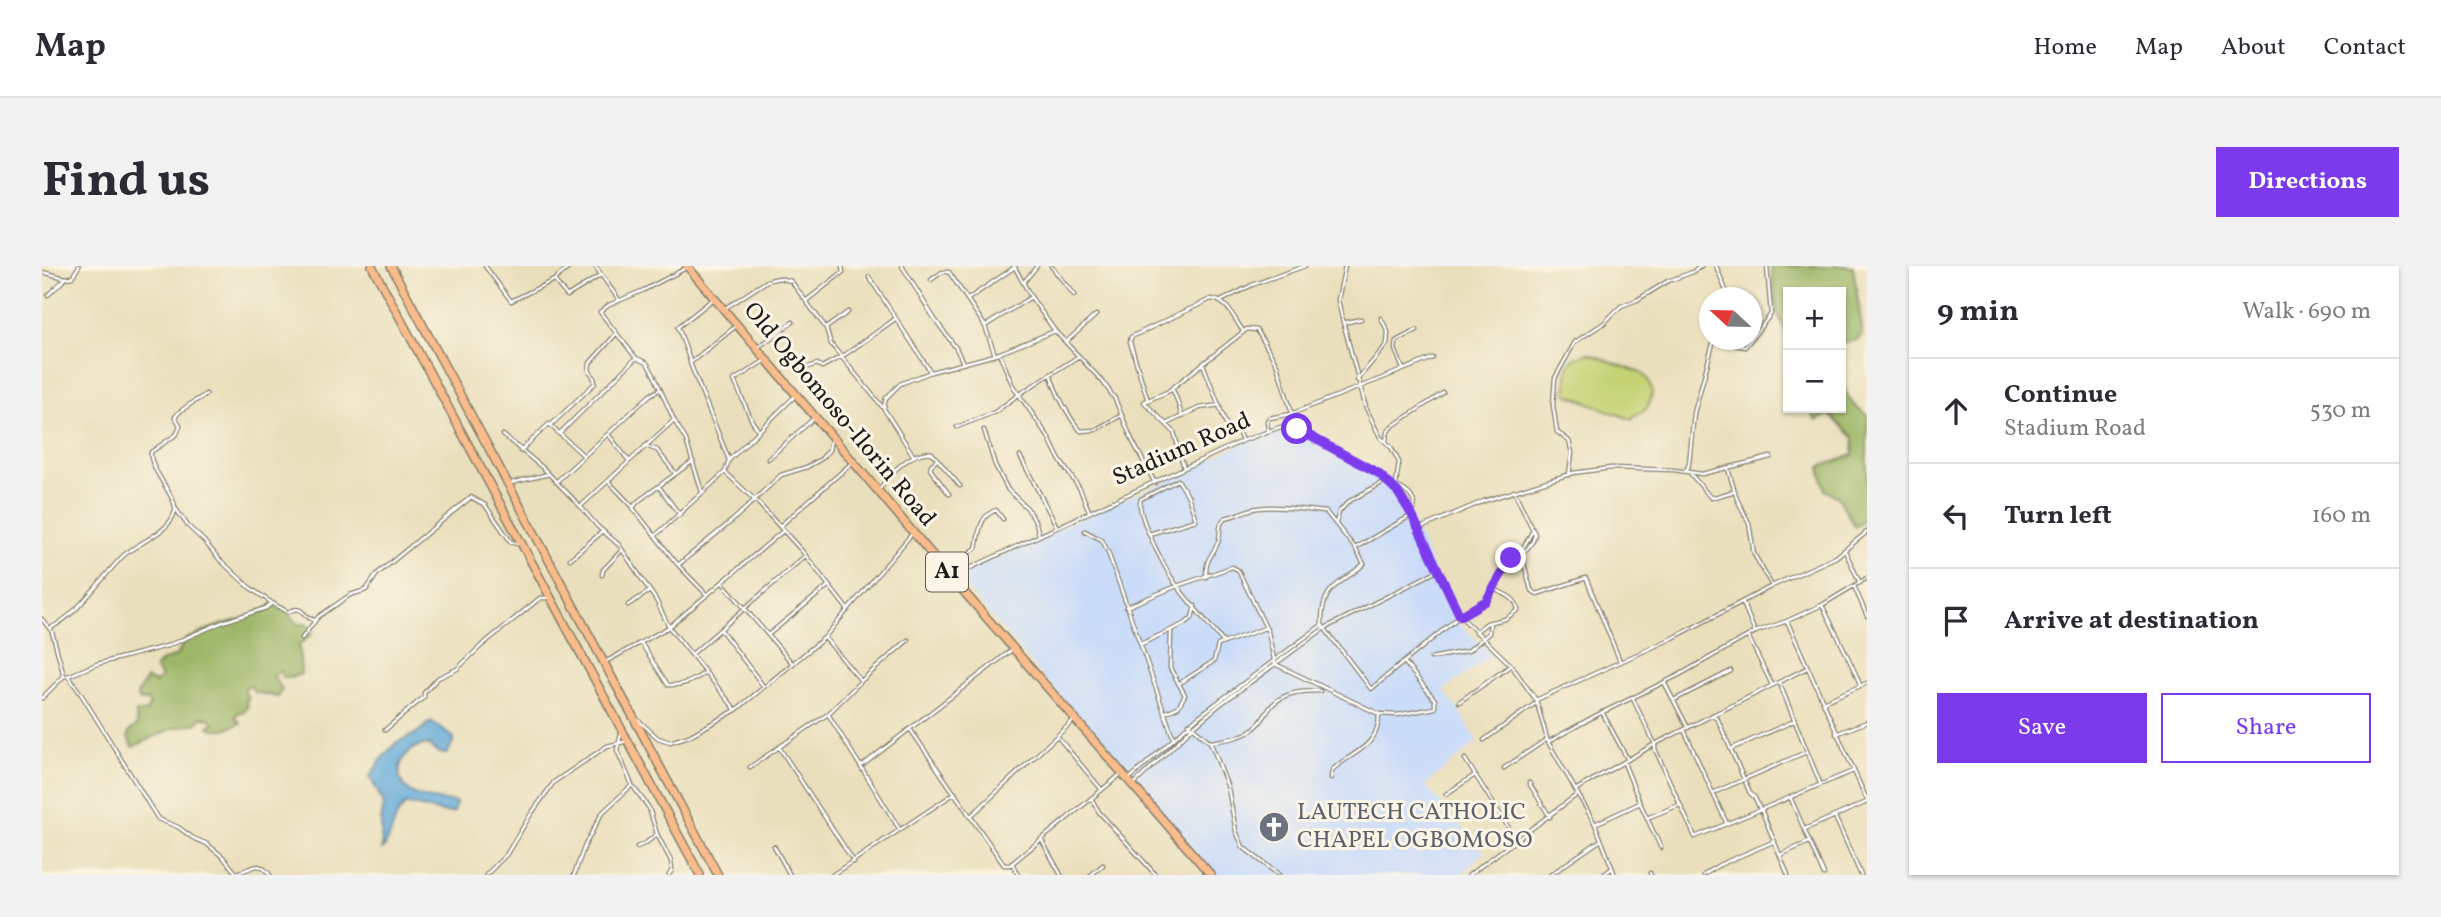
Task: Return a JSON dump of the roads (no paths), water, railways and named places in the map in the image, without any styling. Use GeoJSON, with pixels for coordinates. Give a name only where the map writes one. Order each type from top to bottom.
{"type":"FeatureCollection","features":[{"type":"Feature","properties":{"kind":"highway"},"geometry":{"type":"LineString","coordinates":[[372,266],[700,875]]}},
{"type":"Feature","properties":{"kind":"highway"},"geometry":{"type":"LineString","coordinates":[[391,266],[718,875]]}},
{"type":"Feature","properties":{"kind":"highway","name":"Old Ogbomoso-Ilorin Road"},"geometry":{"type":"LineString","coordinates":[[687,267],[913,533],[1210,875]]}},
{"type":"Feature","properties":{"kind":"street"},"geometry":{"type":"LineString","coordinates":[[42,272],[66,278],[72,277],[79,266]]}},
{"type":"Feature","properties":{"kind":"street"},"geometry":{"type":"LineString","coordinates":[[485,266],[511,302],[554,280],[571,266]]}},
{"type":"Feature","properties":{"kind":"street"},"geometry":{"type":"LineString","coordinates":[[595,266],[619,300]]}},
{"type":"Feature","properties":{"kind":"street"},"geometry":{"type":"LineString","coordinates":[[806,301],[844,272],[842,266]]}},
{"type":"Feature","properties":{"kind":"street"},"geometry":{"type":"LineString","coordinates":[[902,266],[963,363]]}},
{"type":"Feature","properties":{"kind":"street"},"geometry":{"type":"LineString","coordinates":[[1024,282],[1037,266]]}},
{"type":"Feature","properties":{"kind":"street"},"geometry":{"type":"LineString","coordinates":[[1051,266],[1074,295]]}},
{"type":"Feature","properties":{"kind":"street"},"geometry":{"type":"LineString","coordinates":[[1149,401],[1130,338],[1205,301],[1221,301],[1252,285],[1305,266]]}},
{"type":"Feature","properties":{"kind":"street"},"geometry":{"type":"LineString","coordinates":[[1345,266],[1338,300],[1359,387],[1377,432],[1399,463],[1395,487],[1408,492],[1415,506],[1412,515],[1355,548]]}},
{"type":"Feature","properties":{"kind":"street"},"geometry":{"type":"LineString","coordinates":[[1569,475],[1572,453],[1569,441],[1558,432],[1553,405],[1558,370],[1572,347],[1584,334],[1604,323],[1621,306],[1701,266]]}},
{"type":"Feature","properties":{"kind":"street"},"geometry":{"type":"LineString","coordinates":[[1716,266],[1725,287]]}},
{"type":"Feature","properties":{"kind":"street"},"geometry":{"type":"LineString","coordinates":[[1762,323],[1770,317],[1772,309],[1767,266]]}},
{"type":"Feature","properties":{"kind":"street"},"geometry":{"type":"LineString","coordinates":[[687,267],[600,311],[636,358],[647,363],[654,375],[659,390],[683,434],[702,492]]}},
{"type":"Feature","properties":{"kind":"street"},"geometry":{"type":"LineString","coordinates":[[968,299],[1014,267],[1055,331],[1103,383],[1155,483]]}},
{"type":"Feature","properties":{"kind":"street"},"geometry":{"type":"LineString","coordinates":[[931,280],[946,271],[968,299],[985,326],[1018,395],[1040,422],[1059,459],[1080,489],[1089,511]]}},
{"type":"Feature","properties":{"kind":"street"},"geometry":{"type":"LineString","coordinates":[[554,280],[567,296],[601,275]]}},
{"type":"Feature","properties":{"kind":"street"},"geometry":{"type":"LineString","coordinates":[[869,277],[931,372]]}},
{"type":"Feature","properties":{"kind":"street"},"geometry":{"type":"LineString","coordinates":[[48,295],[66,278]]}},
{"type":"Feature","properties":{"kind":"street"},"geometry":{"type":"LineString","coordinates":[[724,309],[767,281],[779,278],[791,281],[826,328],[831,344],[884,409],[913,455]]}},
{"type":"Feature","properties":{"kind":"street"},"geometry":{"type":"LineString","coordinates":[[985,326],[1031,297]]}},
{"type":"Feature","properties":{"kind":"street"},"geometry":{"type":"LineString","coordinates":[[714,298],[678,327],[691,368],[729,460]]}},
{"type":"Feature","properties":{"kind":"street"},"geometry":{"type":"LineString","coordinates":[[1221,301],[1243,331]]}},
{"type":"Feature","properties":{"kind":"street"},"geometry":{"type":"LineString","coordinates":[[826,328],[848,312]]}},
{"type":"Feature","properties":{"kind":"street"},"geometry":{"type":"LineString","coordinates":[[1066,342],[1096,315]]}},
{"type":"Feature","properties":{"kind":"street"},"geometry":{"type":"LineString","coordinates":[[1357,380],[1387,344],[1388,332],[1381,318]]}},
{"type":"Feature","properties":{"kind":"street"},"geometry":{"type":"LineString","coordinates":[[803,369],[817,364],[822,367],[846,354],[895,319]]}},
{"type":"Feature","properties":{"kind":"street"},"geometry":{"type":"LineString","coordinates":[[1343,323],[1361,319]]}},
{"type":"Feature","properties":{"kind":"street"},"geometry":{"type":"LineString","coordinates":[[757,348],[793,322]]}},
{"type":"Feature","properties":{"kind":"street"},"geometry":{"type":"LineString","coordinates":[[690,361],[737,325]]}},
{"type":"Feature","properties":{"kind":"street"},"geometry":{"type":"LineString","coordinates":[[1184,468],[1175,434],[1144,402],[1172,389],[1243,331],[1255,329],[1278,365],[1297,429]]}},
{"type":"Feature","properties":{"kind":"street"},"geometry":{"type":"LineString","coordinates":[[1388,339],[1395,341],[1417,330]]}},
{"type":"Feature","properties":{"kind":"street"},"geometry":{"type":"LineString","coordinates":[[884,409],[886,398],[900,384],[931,372],[997,354],[1055,331]]}},
{"type":"Feature","properties":{"kind":"street"},"geometry":{"type":"LineString","coordinates":[[602,390],[595,383],[589,366],[616,334]]}},
{"type":"Feature","properties":{"kind":"street"},"geometry":{"type":"LineString","coordinates":[[1395,341],[1403,369]]}},
{"type":"Feature","properties":{"kind":"street"},"geometry":{"type":"LineString","coordinates":[[1687,472],[1694,413],[1711,350]]}},
{"type":"Feature","properties":{"kind":"street"},"geometry":{"type":"LineString","coordinates":[[845,361],[846,354]]}},
{"type":"Feature","properties":{"kind":"street"},"geometry":{"type":"LineString","coordinates":[[957,427],[995,412],[1079,356]]}},
{"type":"Feature","properties":{"kind":"street"},"geometry":{"type":"LineString","coordinates":[[559,434],[636,358]]}},
{"type":"Feature","properties":{"kind":"street"},"geometry":{"type":"LineString","coordinates":[[1268,430],[1268,419],[1292,414],[1433,358]]}},
{"type":"Feature","properties":{"kind":"street"},"geometry":{"type":"LineString","coordinates":[[758,430],[734,380],[767,359]]}},
{"type":"Feature","properties":{"kind":"street"},"geometry":{"type":"LineString","coordinates":[[1203,363],[1229,431],[1238,431],[1242,440]]}},
{"type":"Feature","properties":{"kind":"street"},"geometry":{"type":"LineString","coordinates":[[1051,376],[1057,393],[1081,431],[1095,430],[1122,415]]}},
{"type":"Feature","properties":{"kind":"street"},"geometry":{"type":"LineString","coordinates":[[520,451],[595,383]]}},
{"type":"Feature","properties":{"kind":"street"},"geometry":{"type":"LineString","coordinates":[[1172,389],[1178,397],[1177,403],[1182,416]]}},
{"type":"Feature","properties":{"kind":"street"},"geometry":{"type":"LineString","coordinates":[[556,482],[650,395],[659,390]]}},
{"type":"Feature","properties":{"kind":"street"},"geometry":{"type":"LineString","coordinates":[[1386,442],[1391,428],[1443,393]]}},
{"type":"Feature","properties":{"kind":"street"},"geometry":{"type":"LineString","coordinates":[[206,394],[175,416],[180,425],[177,434],[151,452],[152,462],[176,509],[220,560],[249,587],[272,603],[288,612],[295,608],[300,610],[308,619],[314,621]]}},
{"type":"Feature","properties":{"kind":"street"},"geometry":{"type":"LineString","coordinates":[[655,536],[725,472],[729,460],[796,394]]}},
{"type":"Feature","properties":{"kind":"street"},"geometry":{"type":"LineString","coordinates":[[1167,424],[1203,406],[1220,405]]}},
{"type":"Feature","properties":{"kind":"street"},"geometry":{"type":"LineString","coordinates":[[768,459],[815,417]]}},
{"type":"Feature","properties":{"kind":"street"},"geometry":{"type":"LineString","coordinates":[[581,507],[674,420]]}},
{"type":"Feature","properties":{"kind":"street"},"geometry":{"type":"LineString","coordinates":[[551,425],[584,456]]}},
{"type":"Feature","properties":{"kind":"street","name":"Stadium Road"},"geometry":{"type":"LineString","coordinates":[[951,577],[1242,440],[1280,426],[1297,429],[1320,440],[1395,487],[1412,515],[1460,616],[1511,665],[1536,701],[1547,741],[1595,824],[1615,875]]}},
{"type":"Feature","properties":{"kind":"street"},"geometry":{"type":"LineString","coordinates":[[984,430],[995,464],[1008,490],[1027,508],[1036,523],[1039,536]]}},
{"type":"Feature","properties":{"kind":"street"},"geometry":{"type":"LineString","coordinates":[[608,434],[629,461]]}},
{"type":"Feature","properties":{"kind":"street"},"geometry":{"type":"LineString","coordinates":[[503,435],[549,474],[622,549],[670,627],[736,710]]}},
{"type":"Feature","properties":{"kind":"street"},"geometry":{"type":"LineString","coordinates":[[678,565],[781,475],[821,459],[829,450],[832,436]]}},
{"type":"Feature","properties":{"kind":"street"},"geometry":{"type":"LineString","coordinates":[[645,446],[657,450],[676,473]]}},
{"type":"Feature","properties":{"kind":"street"},"geometry":{"type":"LineString","coordinates":[[879,492],[887,479],[913,455],[929,452],[960,486]]}},
{"type":"Feature","properties":{"kind":"street"},"geometry":{"type":"LineString","coordinates":[[1020,456],[1057,527]]}},
{"type":"Feature","properties":{"kind":"street"},"geometry":{"type":"LineString","coordinates":[[1418,528],[1514,491],[1569,475],[1611,468],[1702,474],[1771,457]]}},
{"type":"Feature","properties":{"kind":"street"},"geometry":{"type":"LineString","coordinates":[[937,460],[930,469],[949,494]]}},
{"type":"Feature","properties":{"kind":"street"},"geometry":{"type":"LineString","coordinates":[[633,508],[637,502],[693,461]]}},
{"type":"Feature","properties":{"kind":"street"},"geometry":{"type":"LineString","coordinates":[[780,526],[853,462]]}},
{"type":"Feature","properties":{"kind":"street"},"geometry":{"type":"LineString","coordinates":[[1728,469],[1749,523],[1755,554],[1772,586]]}},
{"type":"Feature","properties":{"kind":"street"},"geometry":{"type":"LineString","coordinates":[[725,472],[780,526],[848,610]]}},
{"type":"Feature","properties":{"kind":"street"},"geometry":{"type":"LineString","coordinates":[[1687,472],[1711,498],[1735,491]]}},
{"type":"Feature","properties":{"kind":"street"},"geometry":{"type":"LineString","coordinates":[[508,483],[549,474]]}},
{"type":"Feature","properties":{"kind":"street"},"geometry":{"type":"LineString","coordinates":[[1149,534],[1196,520],[1188,496],[1178,480],[1140,499],[1139,508],[1149,534],[1177,586],[1223,642]]}},
{"type":"Feature","properties":{"kind":"street"},"geometry":{"type":"LineString","coordinates":[[1336,523],[1339,512],[1348,502],[1387,480]]}},
{"type":"Feature","properties":{"kind":"street"},"geometry":{"type":"LineString","coordinates":[[608,481],[678,565],[707,595]]}},
{"type":"Feature","properties":{"kind":"street"},"geometry":{"type":"LineString","coordinates":[[658,486],[680,515]]}},
{"type":"Feature","properties":{"kind":"street"},"geometry":{"type":"LineString","coordinates":[[1206,577],[1206,562],[1218,540],[1219,527],[1225,518],[1255,508],[1326,512],[1355,548],[1364,565],[1329,590],[1323,606],[1322,627],[1371,689],[1460,616],[1486,601],[1507,562],[1533,541],[1535,534],[1514,491]]}},
{"type":"Feature","properties":{"kind":"street"},"geometry":{"type":"LineString","coordinates":[[302,638],[314,621],[350,595],[364,592],[377,574],[471,497],[485,505],[512,542],[521,543]]}},
{"type":"Feature","properties":{"kind":"street"},"geometry":{"type":"LineString","coordinates":[[50,628],[73,610],[122,557],[168,523],[176,509]]}},
{"type":"Feature","properties":{"kind":"street"},"geometry":{"type":"LineString","coordinates":[[946,570],[976,548],[979,529],[986,515],[996,510],[1003,519]]}},
{"type":"Feature","properties":{"kind":"street"},"geometry":{"type":"LineString","coordinates":[[570,559],[602,531]]}},
{"type":"Feature","properties":{"kind":"street"},"geometry":{"type":"LineString","coordinates":[[604,663],[670,627],[783,531]]}},
{"type":"Feature","properties":{"kind":"street"},"geometry":{"type":"LineString","coordinates":[[1085,531],[1102,540],[1108,552],[1176,743]]}},
{"type":"Feature","properties":{"kind":"street"},"geometry":{"type":"LineString","coordinates":[[1484,740],[1536,701],[1673,638],[1845,551],[1867,532]]}},
{"type":"Feature","properties":{"kind":"street"},"geometry":{"type":"LineString","coordinates":[[632,716],[658,738],[670,743],[689,736],[736,710],[824,638],[913,533]]}},
{"type":"Feature","properties":{"kind":"street"},"geometry":{"type":"LineString","coordinates":[[602,575],[603,570],[622,549]]}},
{"type":"Feature","properties":{"kind":"street"},"geometry":{"type":"LineString","coordinates":[[1845,551],[1860,583]]}},
{"type":"Feature","properties":{"kind":"street"},"geometry":{"type":"LineString","coordinates":[[1521,552],[1531,590],[1538,594],[1587,578],[1620,662]]}},
{"type":"Feature","properties":{"kind":"street"},"geometry":{"type":"LineString","coordinates":[[692,654],[805,556]]}},
{"type":"Feature","properties":{"kind":"street"},"geometry":{"type":"LineString","coordinates":[[1126,607],[1229,568],[1238,570],[1268,632],[1273,663]]}},
{"type":"Feature","properties":{"kind":"street"},"geometry":{"type":"LineString","coordinates":[[1128,779],[1174,738],[1322,627],[1438,571]]}},
{"type":"Feature","properties":{"kind":"street"},"geometry":{"type":"LineString","coordinates":[[1504,768],[1547,741],[1602,712],[1664,682],[1755,632],[1787,621],[1822,604],[1867,578]]}},
{"type":"Feature","properties":{"kind":"street"},"geometry":{"type":"LineString","coordinates":[[722,582],[793,664]]}},
{"type":"Feature","properties":{"kind":"street"},"geometry":{"type":"LineString","coordinates":[[768,635],[828,586]]}},
{"type":"Feature","properties":{"kind":"street"},"geometry":{"type":"LineString","coordinates":[[1854,586],[1867,616]]}},
{"type":"Feature","properties":{"kind":"street"},"geometry":{"type":"LineString","coordinates":[[1475,633],[1490,622],[1514,615],[1518,608],[1513,599],[1494,589]]}},
{"type":"Feature","properties":{"kind":"street"},"geometry":{"type":"LineString","coordinates":[[628,605],[650,591]]}},
{"type":"Feature","properties":{"kind":"street"},"geometry":{"type":"LineString","coordinates":[[385,730],[424,697],[438,678],[461,666],[481,646],[540,598],[551,598]]}},
{"type":"Feature","properties":{"kind":"street"},"geometry":{"type":"LineString","coordinates":[[1742,602],[1755,632]]}},
{"type":"Feature","properties":{"kind":"street"},"geometry":{"type":"LineString","coordinates":[[42,698],[66,676],[97,664],[167,646],[223,622],[266,608],[272,603]]}},
{"type":"Feature","properties":{"kind":"street"},"geometry":{"type":"LineString","coordinates":[[1822,604],[1860,681],[1860,686]]}},
{"type":"Feature","properties":{"kind":"street"},"geometry":{"type":"LineString","coordinates":[[1140,645],[1171,632],[1192,618],[1195,606]]}},
{"type":"Feature","properties":{"kind":"street"},"geometry":{"type":"LineString","coordinates":[[42,619],[50,628],[66,676],[81,694],[160,820],[178,827],[214,849],[236,873],[260,865],[270,875]]}},
{"type":"Feature","properties":{"kind":"street"},"geometry":{"type":"LineString","coordinates":[[1787,621],[1867,801],[1805,830]]}},
{"type":"Feature","properties":{"kind":"street"},"geometry":{"type":"LineString","coordinates":[[1431,658],[1468,651],[1489,633],[1490,622]]}},
{"type":"Feature","properties":{"kind":"street"},"geometry":{"type":"LineString","coordinates":[[1180,683],[1214,661],[1215,650],[1223,642],[1265,628]]}},
{"type":"Feature","properties":{"kind":"street"},"geometry":{"type":"LineString","coordinates":[[721,629],[764,687]]}},
{"type":"Feature","properties":{"kind":"street"},"geometry":{"type":"LineString","coordinates":[[1164,713],[1182,703],[1185,695],[1170,668],[1171,632]]}},
{"type":"Feature","properties":{"kind":"street"},"geometry":{"type":"LineString","coordinates":[[1748,636],[1772,685]]}},
{"type":"Feature","properties":{"kind":"street"},"geometry":{"type":"LineString","coordinates":[[824,638],[861,681]]}},
{"type":"Feature","properties":{"kind":"street"},"geometry":{"type":"LineString","coordinates":[[750,767],[828,714],[908,640]]}},
{"type":"Feature","properties":{"kind":"street"},"geometry":{"type":"LineString","coordinates":[[641,642],[668,685],[689,683],[705,673]]}},
{"type":"Feature","properties":{"kind":"street"},"geometry":{"type":"LineString","coordinates":[[862,766],[1014,649]]}},
{"type":"Feature","properties":{"kind":"street"},"geometry":{"type":"LineString","coordinates":[[1273,663],[1379,714],[1397,715],[1435,708],[1435,700],[1405,663]]}},
{"type":"Feature","properties":{"kind":"street"},"geometry":{"type":"LineString","coordinates":[[1459,702],[1505,672],[1511,665]]}},
{"type":"Feature","properties":{"kind":"street"},"geometry":{"type":"LineString","coordinates":[[1469,875],[1550,817],[1577,792],[1655,744],[1807,668]]}},
{"type":"Feature","properties":{"kind":"street"},"geometry":{"type":"LineString","coordinates":[[1674,700],[1731,671]]}},
{"type":"Feature","properties":{"kind":"street"},"geometry":{"type":"LineString","coordinates":[[1664,682],[1727,824]]}},
{"type":"Feature","properties":{"kind":"street"},"geometry":{"type":"LineString","coordinates":[[1779,682],[1821,784]]}},
{"type":"Feature","properties":{"kind":"street"},"geometry":{"type":"LineString","coordinates":[[1824,702],[1867,683]]}},
{"type":"Feature","properties":{"kind":"street"},"geometry":{"type":"LineString","coordinates":[[1210,743],[1255,729],[1276,701],[1288,694],[1320,691]]}},
{"type":"Feature","properties":{"kind":"street"},"geometry":{"type":"LineString","coordinates":[[1632,697],[1695,837],[1853,771]]}},
{"type":"Feature","properties":{"kind":"street"},"geometry":{"type":"LineString","coordinates":[[1602,712],[1626,762],[1640,803],[1661,848]]}},
{"type":"Feature","properties":{"kind":"street"},"geometry":{"type":"LineString","coordinates":[[828,714],[900,830]]}},
{"type":"Feature","properties":{"kind":"street"},"geometry":{"type":"LineString","coordinates":[[1331,778],[1332,770],[1365,747],[1376,734],[1379,714]]}},
{"type":"Feature","properties":{"kind":"street"},"geometry":{"type":"LineString","coordinates":[[1713,715],[1718,720],[1761,809],[1787,875]]}},
{"type":"Feature","properties":{"kind":"street"},"geometry":{"type":"LineString","coordinates":[[971,816],[1075,719]]}},
{"type":"Feature","properties":{"kind":"street"},"geometry":{"type":"LineString","coordinates":[[1731,748],[1794,721]]}},
{"type":"Feature","properties":{"kind":"street"},"geometry":{"type":"LineString","coordinates":[[1836,734],[1867,722]]}},
{"type":"Feature","properties":{"kind":"street"},"geometry":{"type":"LineString","coordinates":[[910,729],[1000,862],[1007,865],[1102,790],[1128,779],[1176,743],[1191,726]]}},
{"type":"Feature","properties":{"kind":"street"},"geometry":{"type":"LineString","coordinates":[[1191,726],[1210,743],[1228,788],[1243,848],[1279,875]]}},
{"type":"Feature","properties":{"kind":"street"},"geometry":{"type":"LineString","coordinates":[[622,731],[617,750],[632,785],[649,808],[657,834],[671,861],[673,870],[669,875]]}},
{"type":"Feature","properties":{"kind":"street"},"geometry":{"type":"LineString","coordinates":[[1056,736],[1102,790]]}},
{"type":"Feature","properties":{"kind":"street"},"geometry":{"type":"LineString","coordinates":[[486,875],[506,855],[554,782],[607,746],[628,741]]}},
{"type":"Feature","properties":{"kind":"street"},"geometry":{"type":"LineString","coordinates":[[779,747],[854,862]]}},
{"type":"Feature","properties":{"kind":"street"},"geometry":{"type":"LineString","coordinates":[[1713,793],[1808,752]]}},
{"type":"Feature","properties":{"kind":"street"},"geometry":{"type":"LineString","coordinates":[[1465,759],[1517,841]]}},
{"type":"Feature","properties":{"kind":"street"},"geometry":{"type":"LineString","coordinates":[[1446,794],[1475,775]]}},
{"type":"Feature","properties":{"kind":"street"},"geometry":{"type":"LineString","coordinates":[[1528,783],[1550,817]]}},
{"type":"Feature","properties":{"kind":"street"},"geometry":{"type":"LineString","coordinates":[[1861,785],[1867,783]]}},
{"type":"Feature","properties":{"kind":"street"},"geometry":{"type":"LineString","coordinates":[[574,875],[585,845],[602,813],[632,785]]}},
{"type":"Feature","properties":{"kind":"street"},"geometry":{"type":"LineString","coordinates":[[832,875],[955,793]]}},
{"type":"Feature","properties":{"kind":"street"},"geometry":{"type":"LineString","coordinates":[[1091,798],[1099,812],[1156,875]]}},
{"type":"Feature","properties":{"kind":"street"},"geometry":{"type":"LineString","coordinates":[[1791,799],[1824,875]]}},
{"type":"Feature","properties":{"kind":"street"},"geometry":{"type":"LineString","coordinates":[[1595,824],[1640,803]]}},
{"type":"Feature","properties":{"kind":"street"},"geometry":{"type":"LineString","coordinates":[[1647,818],[1679,805]]}},
{"type":"Feature","properties":{"kind":"street"},"geometry":{"type":"LineString","coordinates":[[1835,817],[1861,875]]}},
{"type":"Feature","properties":{"kind":"street"},"geometry":{"type":"LineString","coordinates":[[637,847],[646,844],[657,834]]}},
{"type":"Feature","properties":{"kind":"street"},"geometry":{"type":"LineString","coordinates":[[1041,839],[1060,875]]}},
{"type":"Feature","properties":{"kind":"street"},"geometry":{"type":"LineString","coordinates":[[1550,875],[1601,840]]}},
{"type":"Feature","properties":{"kind":"street"},"geometry":{"type":"LineString","coordinates":[[1704,875],[1719,865],[1775,841]]}},
{"type":"Feature","properties":{"kind":"street"},"geometry":{"type":"LineString","coordinates":[[1780,855],[1810,841]]}},
{"type":"Feature","properties":{"kind":"street"},"geometry":{"type":"LineString","coordinates":[[774,846],[790,875]]}},
{"type":"Feature","properties":{"kind":"street"},"geometry":{"type":"LineString","coordinates":[[1012,863],[1018,875]]}},
{"type":"Feature","properties":{"kind":"street"},"geometry":{"type":"LineString","coordinates":[[1091,875],[1103,865]]}},
{"type":"Feature","properties":{"kind":"street"},"geometry":{"type":"LineString","coordinates":[[1603,875],[1612,868]]}},
{"type":"Feature","properties":{"kind":"water"},"geometry":{"type":"Polygon","coordinates":[[[431,722],[453,737],[447,754],[437,752],[430,745],[415,748],[404,758],[399,772],[400,779],[408,790],[414,793],[456,802],[454,812],[405,805],[400,810],[382,850],[381,820],[384,804],[370,777],[382,758],[397,742],[415,734],[431,722]]]}},
{"type":"Feature","properties":{"kind":"place","name":"LAUTECH CATHOLIC CHAPEL OGBOMOSO"},"geometry":{"type":"Point","coordinates":[1274,827]}}]}
